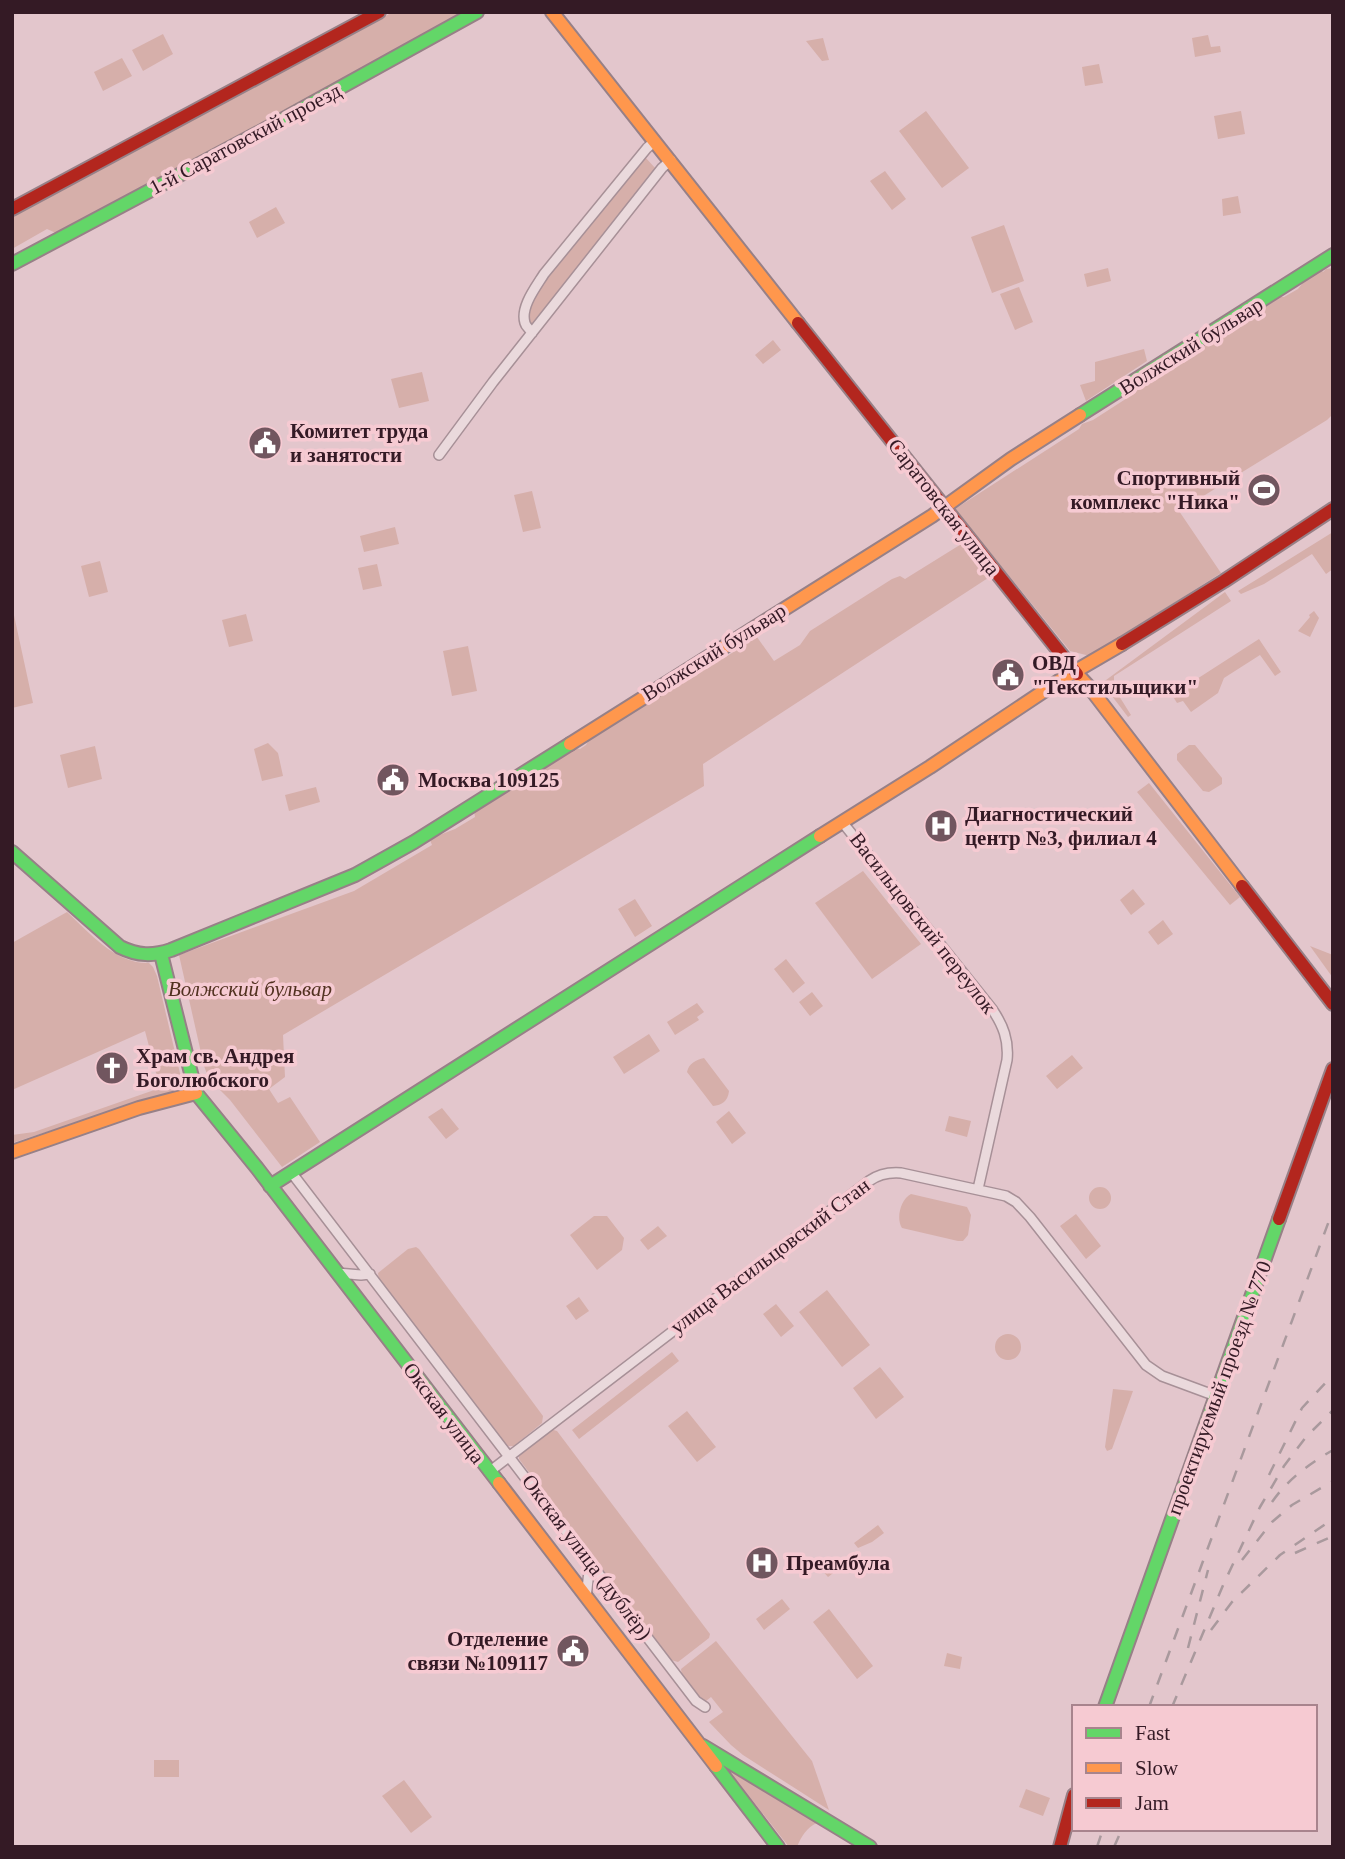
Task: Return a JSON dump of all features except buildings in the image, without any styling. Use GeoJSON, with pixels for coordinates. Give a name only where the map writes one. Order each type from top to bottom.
{"type":"FeatureCollection","features":[{"type":"Feature","properties":{"kind":"street"},"geometry":{"type":"LineString","coordinates":[[12,209],[379,12]]}},
{"type":"Feature","properties":{"kind":"street","name":"1-й Саратовский проезд"},"geometry":{"type":"LineString","coordinates":[[12,264],[477,12]]}},
{"type":"Feature","properties":{"kind":"street","name":"Саратовская улица"},"geometry":{"type":"LineString","coordinates":[[552,12],[1090,688],[1333,1004]]}},
{"type":"Feature","properties":{"kind":"street"},"geometry":{"type":"LineString","coordinates":[[532,333],[525,323],[526,306],[531,294],[544,274],[655,141]]}},
{"type":"Feature","properties":{"kind":"street"},"geometry":{"type":"LineString","coordinates":[[439,454],[662,168],[671,160]]}},
{"type":"Feature","properties":{"kind":"street","name":"Волжский бульвар"},"geometry":{"type":"LineString","coordinates":[[12,852],[120,947],[144,956],[161,954],[338,883],[377,864],[802,598],[944,507],[1011,459],[1333,255]]}},
{"type":"Feature","properties":{"kind":"street"},"geometry":{"type":"LineString","coordinates":[[270,1186],[1075,672],[1224,581],[1333,509]]}},
{"type":"Feature","properties":{"kind":"street","name":"Васильцовский переулок"},"geometry":{"type":"LineString","coordinates":[[843,822],[992,1009],[1005,1032],[1008,1044],[1007,1060],[978,1189]]}},
{"type":"Feature","properties":{"kind":"street","name":"Окская улица"},"geometry":{"type":"LineString","coordinates":[[161,954],[196,1093],[778,1847]]}},
{"type":"Feature","properties":{"kind":"street","name":"проектируемый проезд № 770"},"geometry":{"type":"LineString","coordinates":[[1106,1705],[1333,1069]]}},
{"type":"Feature","properties":{"kind":"street"},"geometry":{"type":"LineString","coordinates":[[13,1151],[139,1108],[196,1093]]}},
{"type":"Feature","properties":{"kind":"street","name":"Окская улица (дублёр)"},"geometry":{"type":"LineString","coordinates":[[291,1172],[696,1701],[705,1707]]}},
{"type":"Feature","properties":{"kind":"street","name":"улица Васильцовский Стан"},"geometry":{"type":"LineString","coordinates":[[489,1472],[874,1177],[890,1172],[1006,1196],[1023,1208],[1146,1365],[1162,1376],[1216,1396]]}},
{"type":"Feature","properties":{"kind":"street"},"geometry":{"type":"LineString","coordinates":[[337,1273],[370,1274]]}},
{"type":"Feature","properties":{"kind":"street"},"geometry":{"type":"LineString","coordinates":[[586,1598],[590,1562]]}},
{"type":"Feature","properties":{"kind":"street"},"geometry":{"type":"LineString","coordinates":[[696,1742],[870,1847]]}},
{"type":"Feature","properties":{"kind":"street"},"geometry":{"type":"LineString","coordinates":[[1060,1847],[1072,1802]]}},
{"type":"Feature","properties":{"kind":"green space"},"geometry":{"type":"Polygon","coordinates":[[[393,12],[464,12],[56,233],[47,229],[12,249],[12,215],[393,12]]]}},
{"type":"Feature","properties":{"kind":"green space"},"geometry":{"type":"Polygon","coordinates":[[[163,34],[173,54],[143,71],[132,50],[163,34]]]}},
{"type":"Feature","properties":{"kind":"green space"},"geometry":{"type":"Polygon","coordinates":[[[1208,35],[1211,47],[1220,46],[1221,52],[1195,57],[1192,38],[1208,35]]]}},
{"type":"Feature","properties":{"kind":"green space"},"geometry":{"type":"Polygon","coordinates":[[[823,38],[829,60],[822,61],[806,41],[823,38]]]}},
{"type":"Feature","properties":{"kind":"green space"},"geometry":{"type":"Polygon","coordinates":[[[122,58],[132,76],[103,91],[94,72],[122,58]]]}},
{"type":"Feature","properties":{"kind":"green space"},"geometry":{"type":"Polygon","coordinates":[[[1099,64],[1103,83],[1085,86],[1082,67],[1099,64]]]}},
{"type":"Feature","properties":{"kind":"green space"},"geometry":{"type":"Polygon","coordinates":[[[926,111],[969,168],[942,188],[899,131],[926,111]]]}},
{"type":"Feature","properties":{"kind":"green space"},"geometry":{"type":"Polygon","coordinates":[[[1241,111],[1245,134],[1218,139],[1214,116],[1241,111]]]}},
{"type":"Feature","properties":{"kind":"green space"},"geometry":{"type":"Polygon","coordinates":[[[645,157],[656,169],[532,326],[531,307],[539,289],[645,157]]]}},
{"type":"Feature","properties":{"kind":"green space"},"geometry":{"type":"Polygon","coordinates":[[[885,171],[906,199],[892,210],[870,181],[885,171]]]}},
{"type":"Feature","properties":{"kind":"green space"},"geometry":{"type":"Polygon","coordinates":[[[1238,196],[1241,213],[1223,216],[1222,199],[1238,196]]]}},
{"type":"Feature","properties":{"kind":"green space"},"geometry":{"type":"Polygon","coordinates":[[[276,207],[285,223],[257,238],[249,222],[276,207]]]}},
{"type":"Feature","properties":{"kind":"green space"},"geometry":{"type":"Polygon","coordinates":[[[1004,225],[1024,281],[992,293],[971,237],[1004,225]]]}},
{"type":"Feature","properties":{"kind":"green space"},"geometry":{"type":"Polygon","coordinates":[[[1108,268],[1111,281],[1087,287],[1084,274],[1108,268]]]}},
{"type":"Feature","properties":{"kind":"green space"},"geometry":{"type":"Polygon","coordinates":[[[1333,268],[1333,414],[1179,511],[1221,573],[1090,656],[1070,651],[955,509],[1079,429],[1082,424],[1093,420],[1135,393],[1139,387],[1168,372],[1175,364],[1211,341],[1218,332],[1236,324],[1242,325],[1259,314],[1259,307],[1298,289],[1308,276],[1321,269],[1323,272],[1333,268]]]}},
{"type":"Feature","properties":{"kind":"green space"},"geometry":{"type":"Polygon","coordinates":[[[1019,287],[1033,322],[1015,330],[1000,294],[1019,287]]]}},
{"type":"Feature","properties":{"kind":"green space"},"geometry":{"type":"Polygon","coordinates":[[[773,340],[781,350],[763,364],[755,355],[773,340]]]}},
{"type":"Feature","properties":{"kind":"green space"},"geometry":{"type":"Polygon","coordinates":[[[1144,349],[1147,361],[1086,401],[1080,385],[1095,381],[1095,362],[1144,349]]]}},
{"type":"Feature","properties":{"kind":"green space"},"geometry":{"type":"Polygon","coordinates":[[[422,372],[429,401],[399,408],[391,379],[422,372]]]}},
{"type":"Feature","properties":{"kind":"green space"},"geometry":{"type":"Polygon","coordinates":[[[532,491],[541,528],[523,532],[514,495],[532,491]]]}},
{"type":"Feature","properties":{"kind":"green space"},"geometry":{"type":"Polygon","coordinates":[[[395,527],[399,544],[364,552],[360,536],[395,527]]]}},
{"type":"Feature","properties":{"kind":"green space"},"geometry":{"type":"Polygon","coordinates":[[[1333,532],[1333,569],[1326,574],[1312,554],[1264,584],[1241,594],[1238,591],[1333,532]]]}},
{"type":"Feature","properties":{"kind":"green space","name":"Волжский бульвар"},"geometry":{"type":"Polygon","coordinates":[[[963,543],[988,578],[703,764],[704,786],[283,1035],[285,1077],[269,1089],[278,1103],[290,1097],[320,1142],[282,1167],[230,1100],[209,1079],[179,955],[354,891],[432,845],[432,838],[475,817],[474,811],[498,794],[506,792],[513,784],[525,780],[570,747],[580,749],[586,745],[592,734],[679,682],[690,679],[757,637],[774,661],[800,645],[810,631],[892,579],[900,576],[905,579],[963,543]]]}},
{"type":"Feature","properties":{"kind":"green space"},"geometry":{"type":"Polygon","coordinates":[[[100,561],[108,592],[89,597],[81,566],[100,561]]]}},
{"type":"Feature","properties":{"kind":"green space"},"geometry":{"type":"Polygon","coordinates":[[[377,564],[382,586],[363,590],[358,568],[377,564]]]}},
{"type":"Feature","properties":{"kind":"green space"},"geometry":{"type":"Polygon","coordinates":[[[1225,592],[1231,601],[1114,676],[1114,688],[1131,715],[1128,717],[1102,683],[1225,592]]]}},
{"type":"Feature","properties":{"kind":"green space"},"geometry":{"type":"Polygon","coordinates":[[[12,606],[33,703],[12,708],[12,606]]]}},
{"type":"Feature","properties":{"kind":"green space"},"geometry":{"type":"Polygon","coordinates":[[[1314,611],[1319,618],[1310,637],[1298,631],[1314,611]]]}},
{"type":"Feature","properties":{"kind":"green space"},"geometry":{"type":"Polygon","coordinates":[[[246,614],[253,641],[229,647],[222,620],[246,614]]]}},
{"type":"Feature","properties":{"kind":"green space"},"geometry":{"type":"Polygon","coordinates":[[[1259,639],[1281,672],[1275,676],[1260,655],[1224,678],[1218,693],[1191,712],[1183,701],[1177,703],[1172,695],[1259,639]]]}},
{"type":"Feature","properties":{"kind":"green space"},"geometry":{"type":"Polygon","coordinates":[[[468,646],[477,691],[452,696],[443,651],[468,646]]]}},
{"type":"Feature","properties":{"kind":"green space"},"geometry":{"type":"Polygon","coordinates":[[[268,743],[278,753],[283,776],[262,781],[254,749],[268,743]]]}},
{"type":"Feature","properties":{"kind":"green space"},"geometry":{"type":"Polygon","coordinates":[[[1189,745],[1195,745],[1222,778],[1222,784],[1209,792],[1203,791],[1177,760],[1177,754],[1189,745]]]}},
{"type":"Feature","properties":{"kind":"green space"},"geometry":{"type":"Polygon","coordinates":[[[95,746],[102,779],[68,788],[60,755],[95,746]]]}},
{"type":"Feature","properties":{"kind":"green space"},"geometry":{"type":"Polygon","coordinates":[[[1149,783],[1240,897],[1230,905],[1137,792],[1149,783]]]}},
{"type":"Feature","properties":{"kind":"green space"},"geometry":{"type":"Polygon","coordinates":[[[316,787],[320,802],[289,811],[285,795],[316,787]]]}},
{"type":"Feature","properties":{"kind":"green space"},"geometry":{"type":"Polygon","coordinates":[[[863,871],[921,944],[872,979],[815,903],[863,871]]]}},
{"type":"Feature","properties":{"kind":"green space"},"geometry":{"type":"Polygon","coordinates":[[[1133,889],[1145,904],[1131,915],[1120,900],[1133,889]]]}},
{"type":"Feature","properties":{"kind":"green space"},"geometry":{"type":"Polygon","coordinates":[[[635,899],[652,926],[635,937],[618,909],[635,899]]]}},
{"type":"Feature","properties":{"kind":"green space"},"geometry":{"type":"Polygon","coordinates":[[[67,912],[114,953],[137,962],[149,963],[153,967],[183,1086],[181,1089],[12,1143],[12,1135],[34,1132],[160,1088],[145,1031],[12,1090],[12,943],[67,912]]]}},
{"type":"Feature","properties":{"kind":"green space"},"geometry":{"type":"Polygon","coordinates":[[[1163,920],[1173,934],[1158,945],[1148,932],[1163,920]]]}},
{"type":"Feature","properties":{"kind":"green space"},"geometry":{"type":"Polygon","coordinates":[[[1310,946],[1333,955],[1333,978],[1310,946]]]}},
{"type":"Feature","properties":{"kind":"green space"},"geometry":{"type":"Polygon","coordinates":[[[786,959],[805,983],[793,993],[774,969],[786,959]]]}},
{"type":"Feature","properties":{"kind":"green space"},"geometry":{"type":"Polygon","coordinates":[[[812,992],[823,1006],[810,1016],[799,1002],[812,992]]]}},
{"type":"Feature","properties":{"kind":"green space"},"geometry":{"type":"Polygon","coordinates":[[[697,1003],[704,1012],[697,1017],[699,1020],[675,1035],[667,1022],[697,1003]]]}},
{"type":"Feature","properties":{"kind":"green space"},"geometry":{"type":"Polygon","coordinates":[[[649,1034],[660,1051],[624,1074],[613,1057],[649,1034]]]}},
{"type":"Feature","properties":{"kind":"green space"},"geometry":{"type":"Polygon","coordinates":[[[1072,1055],[1083,1068],[1057,1089],[1046,1076],[1072,1055]]]}},
{"type":"Feature","properties":{"kind":"green space"},"geometry":{"type":"Polygon","coordinates":[[[704,1058],[729,1091],[726,1100],[719,1105],[713,1106],[687,1072],[693,1062],[704,1058]]]}},
{"type":"Feature","properties":{"kind":"green space"},"geometry":{"type":"Polygon","coordinates":[[[442,1108],[459,1129],[446,1139],[428,1117],[442,1108]]]}},
{"type":"Feature","properties":{"kind":"green space"},"geometry":{"type":"Polygon","coordinates":[[[729,1111],[746,1133],[732,1144],[716,1122],[729,1111]]]}},
{"type":"Feature","properties":{"kind":"green space"},"geometry":{"type":"Polygon","coordinates":[[[949,1116],[971,1121],[967,1137],[945,1131],[949,1116]]]}},
{"type":"Feature","properties":{"kind":"green space"},"geometry":{"type":"Polygon","coordinates":[[[1100,1187],[1110,1194],[1111,1198],[1104,1208],[1100,1209],[1090,1202],[1089,1198],[1096,1188],[1100,1187]]]}},
{"type":"Feature","properties":{"kind":"green space"},"geometry":{"type":"Polygon","coordinates":[[[911,1194],[967,1207],[971,1215],[968,1235],[963,1241],[958,1241],[902,1228],[900,1210],[911,1194]]]}},
{"type":"Feature","properties":{"kind":"green space"},"geometry":{"type":"Polygon","coordinates":[[[1076,1214],[1101,1246],[1086,1259],[1060,1226],[1076,1214]]]}},
{"type":"Feature","properties":{"kind":"green space"},"geometry":{"type":"Polygon","coordinates":[[[594,1216],[607,1216],[624,1238],[622,1250],[597,1270],[570,1235],[594,1216]]]}},
{"type":"Feature","properties":{"kind":"green space"},"geometry":{"type":"Polygon","coordinates":[[[658,1226],[667,1236],[648,1250],[640,1240],[658,1226]]]}},
{"type":"Feature","properties":{"kind":"green space"},"geometry":{"type":"Polygon","coordinates":[[[416,1247],[543,1416],[542,1423],[514,1446],[507,1446],[379,1281],[378,1273],[408,1249],[416,1247]]]}},
{"type":"Feature","properties":{"kind":"green space"},"geometry":{"type":"Polygon","coordinates":[[[827,1290],[870,1345],[842,1367],[799,1312],[827,1290]]]}},
{"type":"Feature","properties":{"kind":"green space"},"geometry":{"type":"Polygon","coordinates":[[[579,1297],[589,1311],[576,1320],[566,1306],[579,1297]]]}},
{"type":"Feature","properties":{"kind":"green space"},"geometry":{"type":"Polygon","coordinates":[[[776,1304],[794,1326],[781,1337],[763,1314],[776,1304]]]}},
{"type":"Feature","properties":{"kind":"green space"},"geometry":{"type":"Polygon","coordinates":[[[1008,1334],[1017,1338],[1021,1347],[1017,1356],[1008,1360],[999,1356],[995,1347],[999,1338],[1008,1334]]]}},
{"type":"Feature","properties":{"kind":"green space"},"geometry":{"type":"Polygon","coordinates":[[[672,1352],[679,1361],[579,1439],[572,1430],[672,1352]]]}},
{"type":"Feature","properties":{"kind":"green space"},"geometry":{"type":"Polygon","coordinates":[[[880,1367],[904,1397],[876,1419],[853,1388],[880,1367]]]}},
{"type":"Feature","properties":{"kind":"green space"},"geometry":{"type":"Polygon","coordinates":[[[1113,1389],[1133,1391],[1112,1449],[1107,1451],[1105,1447],[1113,1389]]]}},
{"type":"Feature","properties":{"kind":"green space"},"geometry":{"type":"Polygon","coordinates":[[[687,1411],[716,1447],[697,1462],[668,1426],[687,1411]]]}},
{"type":"Feature","properties":{"kind":"green space"},"geometry":{"type":"Polygon","coordinates":[[[550,1429],[557,1431],[710,1634],[709,1638],[678,1662],[671,1660],[519,1459],[521,1453],[550,1429]]]}},
{"type":"Feature","properties":{"kind":"green space"},"geometry":{"type":"Polygon","coordinates":[[[878,1525],[884,1533],[858,1548],[854,1543],[878,1525]]]}},
{"type":"Feature","properties":{"kind":"green space"},"geometry":{"type":"Polygon","coordinates":[[[853,1558],[828,1577],[820,1568],[833,1560],[853,1558]]]}},
{"type":"Feature","properties":{"kind":"green space"},"geometry":{"type":"Polygon","coordinates":[[[782,1599],[790,1609],[764,1630],[756,1619],[782,1599]]]}},
{"type":"Feature","properties":{"kind":"green space"},"geometry":{"type":"Polygon","coordinates":[[[829,1609],[873,1666],[857,1679],[813,1622],[829,1609]]]}},
{"type":"Feature","properties":{"kind":"green space"},"geometry":{"type":"Polygon","coordinates":[[[716,1641],[812,1761],[829,1810],[743,1755],[709,1722],[723,1712],[711,1697],[706,1701],[693,1692],[681,1669],[716,1641]]]}},
{"type":"Feature","properties":{"kind":"green space"},"geometry":{"type":"Polygon","coordinates":[[[947,1653],[962,1657],[960,1669],[944,1666],[947,1653]]]}},
{"type":"Feature","properties":{"kind":"green space"},"geometry":{"type":"Polygon","coordinates":[[[154,1760],[179,1760],[179,1777],[154,1777],[154,1760]]]}},
{"type":"Feature","properties":{"kind":"green space"},"geometry":{"type":"Polygon","coordinates":[[[729,1766],[818,1820],[805,1833],[797,1847],[789,1847],[727,1768],[729,1766]]]}},
{"type":"Feature","properties":{"kind":"green space"},"geometry":{"type":"Polygon","coordinates":[[[404,1780],[432,1817],[411,1833],[382,1796],[404,1780]]]}},
{"type":"Feature","properties":{"kind":"green space"},"geometry":{"type":"Polygon","coordinates":[[[1026,1789],[1050,1798],[1043,1816],[1019,1807],[1026,1789]]]}},
{"type":"Feature","properties":{"kind":"railway"},"geometry":{"type":"LineString","coordinates":[[1150,1705],[1333,1210]]}},
{"type":"Feature","properties":{"kind":"railway"},"geometry":{"type":"LineString","coordinates":[[1269,1475],[1302,1408],[1333,1375]]}},
{"type":"Feature","properties":{"kind":"railway"},"geometry":{"type":"LineString","coordinates":[[1173,1705],[1224,1583],[1260,1507],[1284,1466],[1306,1437],[1333,1410]]}},
{"type":"Feature","properties":{"kind":"railway"},"geometry":{"type":"LineString","coordinates":[[1272,1502],[1300,1473],[1333,1450]]}},
{"type":"Feature","properties":{"kind":"railway"},"geometry":{"type":"LineString","coordinates":[[1242,1560],[1272,1522],[1292,1505],[1333,1481]]}},
{"type":"Feature","properties":{"kind":"railway"},"geometry":{"type":"LineString","coordinates":[[1211,1630],[1232,1602],[1280,1555],[1333,1519]]}},
{"type":"Feature","properties":{"kind":"railway"},"geometry":{"type":"LineString","coordinates":[[1295,1553],[1333,1536]]}},
{"type":"Feature","properties":{"kind":"railway"},"geometry":{"type":"LineString","coordinates":[[1188,1648],[1208,1570]]}},
{"type":"Feature","properties":{"kind":"railway"},"geometry":{"type":"LineString","coordinates":[[1097,1847],[1102,1831]]}},
{"type":"Feature","properties":{"kind":"railway"},"geometry":{"type":"LineString","coordinates":[[1114,1847],[1121,1831]]}},
{"type":"Feature","properties":{"kind":"traffic: fast"},"geometry":{"type":"LineString","coordinates":[[12,264],[260,132],[477,12]]}},
{"type":"Feature","properties":{"kind":"traffic: fast"},"geometry":{"type":"LineString","coordinates":[[1080,415],[1333,255]]}},
{"type":"Feature","properties":{"kind":"traffic: fast"},"geometry":{"type":"LineString","coordinates":[[12,852],[120,947],[139,953],[158,953],[355,875],[414,842],[570,744]]}},
{"type":"Feature","properties":{"kind":"traffic: fast"},"geometry":{"type":"LineString","coordinates":[[270,1186],[820,836]]}},
{"type":"Feature","properties":{"kind":"traffic: fast"},"geometry":{"type":"LineString","coordinates":[[161,954],[196,1093],[257,1168],[499,1483]]}},
{"type":"Feature","properties":{"kind":"traffic: fast"},"geometry":{"type":"LineString","coordinates":[[1106,1705],[1279,1219]]}},
{"type":"Feature","properties":{"kind":"traffic: fast"},"geometry":{"type":"LineString","coordinates":[[703,1746],[870,1847]]}},
{"type":"Feature","properties":{"kind":"traffic: fast"},"geometry":{"type":"LineString","coordinates":[[716,1766],[778,1847]]}},
{"type":"Feature","properties":{"kind":"traffic: slow"},"geometry":{"type":"LineString","coordinates":[[552,12],[798,323]]}},
{"type":"Feature","properties":{"kind":"traffic: slow"},"geometry":{"type":"LineString","coordinates":[[570,744],[932,516],[1011,459],[1080,415]]}},
{"type":"Feature","properties":{"kind":"traffic: slow"},"geometry":{"type":"LineString","coordinates":[[820,836],[1062,679],[1122,644]]}},
{"type":"Feature","properties":{"kind":"traffic: slow"},"geometry":{"type":"LineString","coordinates":[[1077,674],[1242,886]]}},
{"type":"Feature","properties":{"kind":"traffic: slow"},"geometry":{"type":"LineString","coordinates":[[12,1152],[139,1108],[196,1093]]}},
{"type":"Feature","properties":{"kind":"traffic: slow"},"geometry":{"type":"LineString","coordinates":[[499,1483],[716,1766]]}},
{"type":"Feature","properties":{"kind":"traffic: jam"},"geometry":{"type":"LineString","coordinates":[[12,209],[379,12]]}},
{"type":"Feature","properties":{"kind":"traffic: jam"},"geometry":{"type":"LineString","coordinates":[[798,323],[1077,674]]}},
{"type":"Feature","properties":{"kind":"traffic: jam"},"geometry":{"type":"LineString","coordinates":[[1122,644],[1333,509]]}},
{"type":"Feature","properties":{"kind":"traffic: jam"},"geometry":{"type":"LineString","coordinates":[[1242,886],[1333,1004]]}},
{"type":"Feature","properties":{"kind":"traffic: jam"},"geometry":{"type":"LineString","coordinates":[[1279,1219],[1333,1069]]}},
{"type":"Feature","properties":{"kind":"traffic: jam"},"geometry":{"type":"LineString","coordinates":[[1060,1847],[1072,1802]]}},
{"type":"Feature","properties":{"kind":"place","name":"Комитет труда и занятости"},"geometry":{"type":"Point","coordinates":[265,443]}},
{"type":"Feature","properties":{"kind":"place","name":"Спортивный комплекс \"Ника\""},"geometry":{"type":"Point","coordinates":[1264,490]}},
{"type":"Feature","properties":{"kind":"place","name":"ОВД \"Текстильщики\""},"geometry":{"type":"Point","coordinates":[1008,675]}},
{"type":"Feature","properties":{"kind":"place","name":"Москва 109125"},"geometry":{"type":"Point","coordinates":[393,780]}},
{"type":"Feature","properties":{"kind":"place","name":"Диагностический центр №3, филиал 4"},"geometry":{"type":"Point","coordinates":[941,826]}},
{"type":"Feature","properties":{"kind":"place","name":"Храм св. Андрея Боголюбского"},"geometry":{"type":"Point","coordinates":[112,1068]}},
{"type":"Feature","properties":{"kind":"place","name":"Преамбула"},"geometry":{"type":"Point","coordinates":[762,1563]}},
{"type":"Feature","properties":{"kind":"place","name":"Отделение связи №109117"},"geometry":{"type":"Point","coordinates":[573,1651]}}]}
